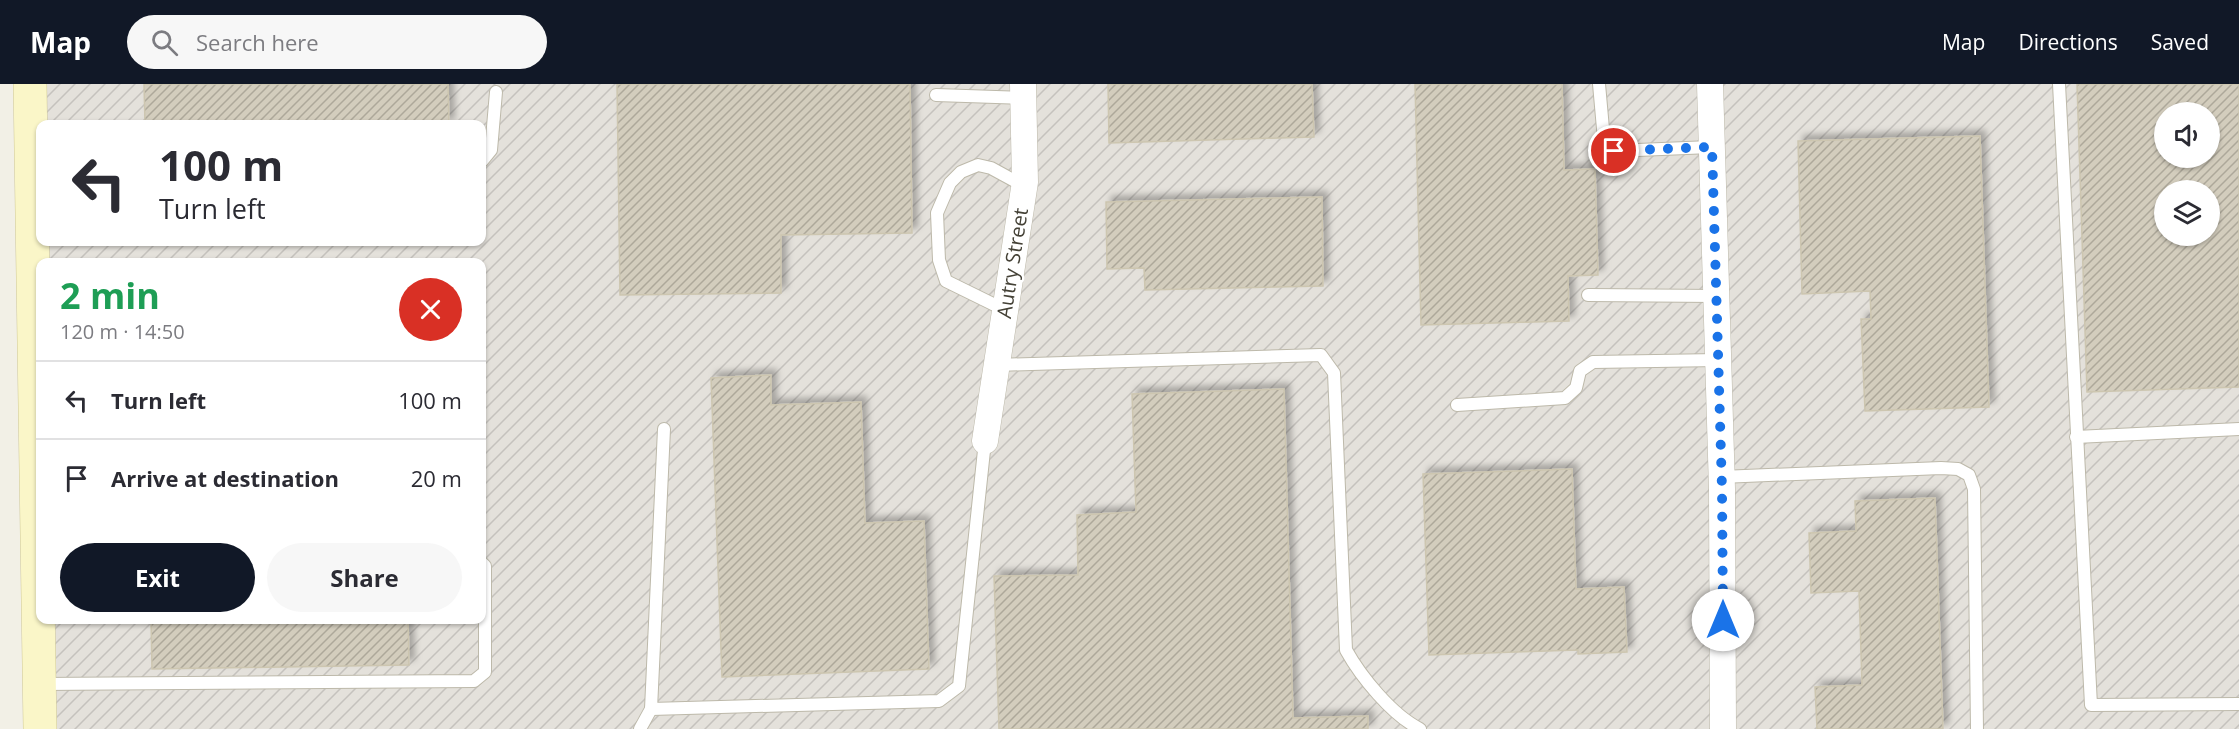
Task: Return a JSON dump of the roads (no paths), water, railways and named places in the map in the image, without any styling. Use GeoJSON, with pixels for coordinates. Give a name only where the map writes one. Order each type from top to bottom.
{"type":"FeatureCollection","features":[{"type":"Feature","properties":{"kind":"main road"},"geometry":{"type":"LineString","coordinates":[[30,84],[36,168]]}},
{"type":"Feature","properties":{"kind":"main road"},"geometry":{"type":"LineString","coordinates":[[39,624],[40,729]]}},
{"type":"Feature","properties":{"kind":"street"},"geometry":{"type":"LineString","coordinates":[[1710,84],[1721,477],[1723,729]]}},
{"type":"Feature","properties":{"kind":"street","name":"Autry Street"},"geometry":{"type":"LineString","coordinates":[[985,441],[1024,186],[1023,91]]}},
{"type":"Feature","properties":{"kind":"lane"},"geometry":{"type":"LineString","coordinates":[[1599,84],[1604,140],[1614,151],[1712,147]]}},
{"type":"Feature","properties":{"kind":"lane"},"geometry":{"type":"LineString","coordinates":[[2059,84],[2091,705],[2239,704]]}},
{"type":"Feature","properties":{"kind":"lane"},"geometry":{"type":"LineString","coordinates":[[936,95],[1023,91]]}},
{"type":"Feature","properties":{"kind":"lane"},"geometry":{"type":"LineString","coordinates":[[486,156],[491,150],[495,92]]}},
{"type":"Feature","properties":{"kind":"lane"},"geometry":{"type":"LineString","coordinates":[[1005,310],[946,281],[939,261],[937,213],[950,183],[961,172],[978,165],[991,168],[1024,186]]}},
{"type":"Feature","properties":{"kind":"lane"},"geometry":{"type":"LineString","coordinates":[[1588,295],[1716,296]]}},
{"type":"Feature","properties":{"kind":"lane"},"geometry":{"type":"LineString","coordinates":[[997,365],[1321,355],[1334,373],[1346,650],[1355,667],[1376,690],[1407,722],[1420,729]]}},
{"type":"Feature","properties":{"kind":"lane"},"geometry":{"type":"LineString","coordinates":[[1457,405],[1565,398],[1576,388],[1580,371],[1593,362],[1718,360]]}},
{"type":"Feature","properties":{"kind":"lane"},"geometry":{"type":"LineString","coordinates":[[640,729],[651,709],[663,429]]}},
{"type":"Feature","properties":{"kind":"lane"},"geometry":{"type":"LineString","coordinates":[[2076,437],[2239,429]]}},
{"type":"Feature","properties":{"kind":"lane"},"geometry":{"type":"LineString","coordinates":[[651,709],[939,701],[959,687],[985,441]]}},
{"type":"Feature","properties":{"kind":"lane"},"geometry":{"type":"LineString","coordinates":[[1721,477],[1941,468],[1958,469],[1969,475],[1974,489],[1977,729]]}},
{"type":"Feature","properties":{"kind":"lane"},"geometry":{"type":"LineString","coordinates":[[39,684],[474,681],[485,672],[485,624]]}}]}
